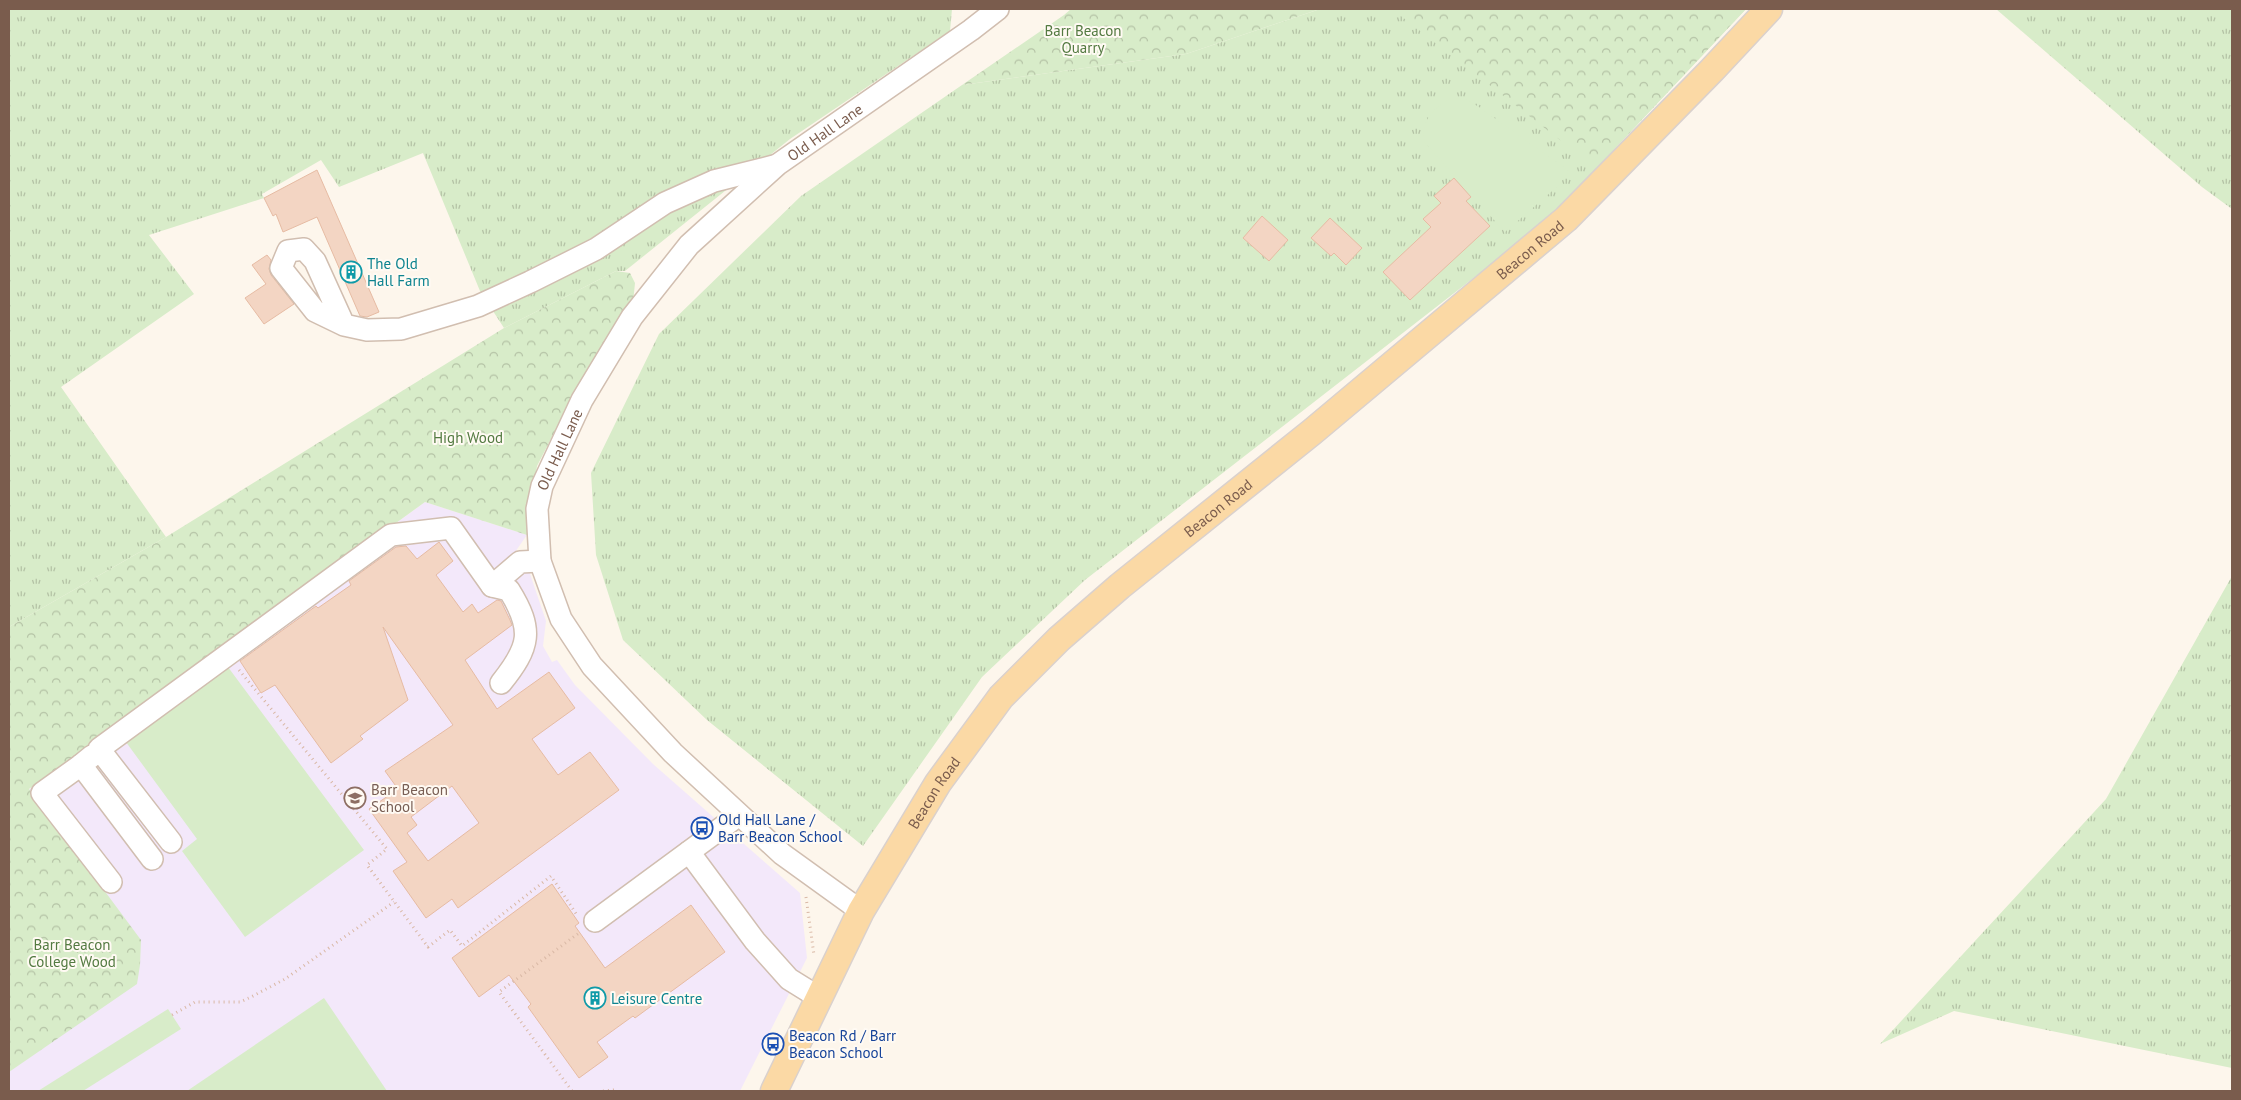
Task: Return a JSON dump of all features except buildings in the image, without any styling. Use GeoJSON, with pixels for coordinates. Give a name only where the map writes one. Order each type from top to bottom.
{"type":"FeatureCollection","features":[{"type":"Feature","properties":{"kind":"main road","name":"Beacon Road"},"geometry":{"type":"LineString","coordinates":[[774,1091],[808,991],[861,911],[938,783],[1001,697],[1053,646],[1120,586],[1312,432],[1566,219],[1712,70],[1768,9]]}},
{"type":"Feature","properties":{"kind":"street","name":"Old Hall Lane"},"geometry":{"type":"LineString","coordinates":[[970,30],[981,9]]}},
{"type":"Feature","properties":{"kind":"street","name":"Old Hall Lane"},"geometry":{"type":"LineString","coordinates":[[861,911],[782,854],[739,815],[673,753],[592,666],[561,619],[540,561],[537,509],[542,486],[582,400],[632,317],[689,245],[777,165],[998,9]]}},
{"type":"Feature","properties":{"kind":"street"},"geometry":{"type":"LineString","coordinates":[[344,325],[367,330],[401,330],[478,306],[596,249],[673,199],[714,180],[777,165]]}},
{"type":"Feature","properties":{"kind":"street"},"geometry":{"type":"LineString","coordinates":[[111,882],[42,793],[391,535],[451,528],[492,586],[509,590],[521,609],[528,630],[515,666],[501,683]]}},
{"type":"Feature","properties":{"kind":"street"},"geometry":{"type":"LineString","coordinates":[[492,586],[520,562],[540,561]]}},
{"type":"Feature","properties":{"kind":"street"},"geometry":{"type":"LineString","coordinates":[[99,749],[171,842]]}},
{"type":"Feature","properties":{"kind":"street"},"geometry":{"type":"LineString","coordinates":[[80,765],[152,859]]}},
{"type":"Feature","properties":{"kind":"street"},"geometry":{"type":"LineString","coordinates":[[591,925],[739,815]]}},
{"type":"Feature","properties":{"kind":"street"},"geometry":{"type":"LineString","coordinates":[[689,852],[754,940],[789,979],[808,991]]}},
{"type":"Feature","properties":{"kind":"path"},"geometry":{"type":"LineString","coordinates":[[227,656],[387,849],[367,865],[428,947],[450,930],[462,946],[551,876],[591,925],[499,992],[572,1091]]}},
{"type":"Feature","properties":{"kind":"path"},"geometry":{"type":"LineString","coordinates":[[802,869],[814,958],[808,991]]}},
{"type":"Feature","properties":{"kind":"path"},"geometry":{"type":"LineString","coordinates":[[172,1015],[195,1002],[240,1002],[251,997],[285,979],[394,902]]}},
{"type":"Feature","properties":{"kind":"path"},"geometry":{"type":"LineString","coordinates":[[603,1091],[614,1091]]}},
{"type":"Feature","properties":{"kind":"shaded area","name":"Barr Beacon School"},"geometry":{"type":"Polygon","coordinates":[[[425,502],[527,535],[515,552],[520,562],[528,568],[546,621],[543,646],[552,662],[557,660],[575,685],[653,764],[800,893],[807,958],[740,1091],[9,1091],[9,804],[425,502]]]}},
{"type":"Feature","properties":{"kind":"green space"},"geometry":{"type":"Polygon","coordinates":[[[9,9],[952,9],[950,31],[790,139],[625,271],[616,271],[504,328],[480,291],[423,153],[339,187],[321,160],[262,194],[264,198],[149,235],[194,294],[61,387],[166,537],[9,627],[9,9]]]}},
{"type":"Feature","properties":{"kind":"green space","name":"Barr Beacon Quarry"},"geometry":{"type":"Polygon","coordinates":[[[1071,9],[1320,9],[1186,54],[962,85],[1071,9]]]}},
{"type":"Feature","properties":{"kind":"green space"},"geometry":{"type":"Polygon","coordinates":[[[1320,9],[1746,9],[1560,207],[1516,245],[1085,580],[982,677],[863,846],[707,720],[623,640],[596,555],[591,473],[659,334],[801,196],[962,85],[1186,54],[1320,9]]]}},
{"type":"Feature","properties":{"kind":"green space"},"geometry":{"type":"Polygon","coordinates":[[[1392,9],[1746,9],[1596,168],[1392,9]]]}},
{"type":"Feature","properties":{"kind":"green space"},"geometry":{"type":"Polygon","coordinates":[[[1996,9],[2232,9],[2232,209],[2202,187],[1996,9]]]}},
{"type":"Feature","properties":{"kind":"green space"},"geometry":{"type":"Polygon","coordinates":[[[1450,98],[1467,100],[1479,107],[1569,171],[1559,185],[1505,232],[1425,143],[1424,128],[1429,116],[1450,98]]]}},
{"type":"Feature","properties":{"kind":"green space","name":"High Wood"},"geometry":{"type":"Polygon","coordinates":[[[616,271],[630,273],[635,283],[633,303],[575,392],[537,466],[527,535],[425,502],[29,789],[141,940],[140,965],[137,984],[9,1072],[9,627],[166,537],[504,328],[616,271]]]}},
{"type":"Feature","properties":{"kind":"green space"},"geometry":{"type":"Polygon","coordinates":[[[2232,576],[2232,1068],[1954,1011],[1880,1044],[2106,799],[2232,576]]]}},
{"type":"Feature","properties":{"kind":"green space"},"geometry":{"type":"Polygon","coordinates":[[[225,663],[364,850],[245,937],[182,851],[197,839],[123,738],[225,663]]]}},
{"type":"Feature","properties":{"kind":"green space"},"geometry":{"type":"Polygon","coordinates":[[[324,998],[387,1091],[187,1091],[324,998]]]}},
{"type":"Feature","properties":{"kind":"green space"},"geometry":{"type":"Polygon","coordinates":[[[168,1009],[181,1029],[83,1091],[38,1091],[168,1009]]]}},
{"type":"Feature","properties":{"kind":"place","name":"The Old Hall Farm"},"geometry":{"type":"Point","coordinates":[351,272]}},
{"type":"Feature","properties":{"kind":"place","name":"Barr Beacon School"},"geometry":{"type":"Point","coordinates":[355,798]}},
{"type":"Feature","properties":{"kind":"place","name":"Old Hall Lane / Barr Beacon School"},"geometry":{"type":"Point","coordinates":[702,828]}},
{"type":"Feature","properties":{"kind":"place","name":"Leisure Centre"},"geometry":{"type":"Point","coordinates":[595,998]}},
{"type":"Feature","properties":{"kind":"place","name":"Beacon Rd / Barr Beacon School"},"geometry":{"type":"Point","coordinates":[773,1044]}},
{"type":"Feature","properties":{"kind":"park label","name":"Barr Beacon College Wood"},"geometry":{"type":"Point","coordinates":[72,952]}}]}
